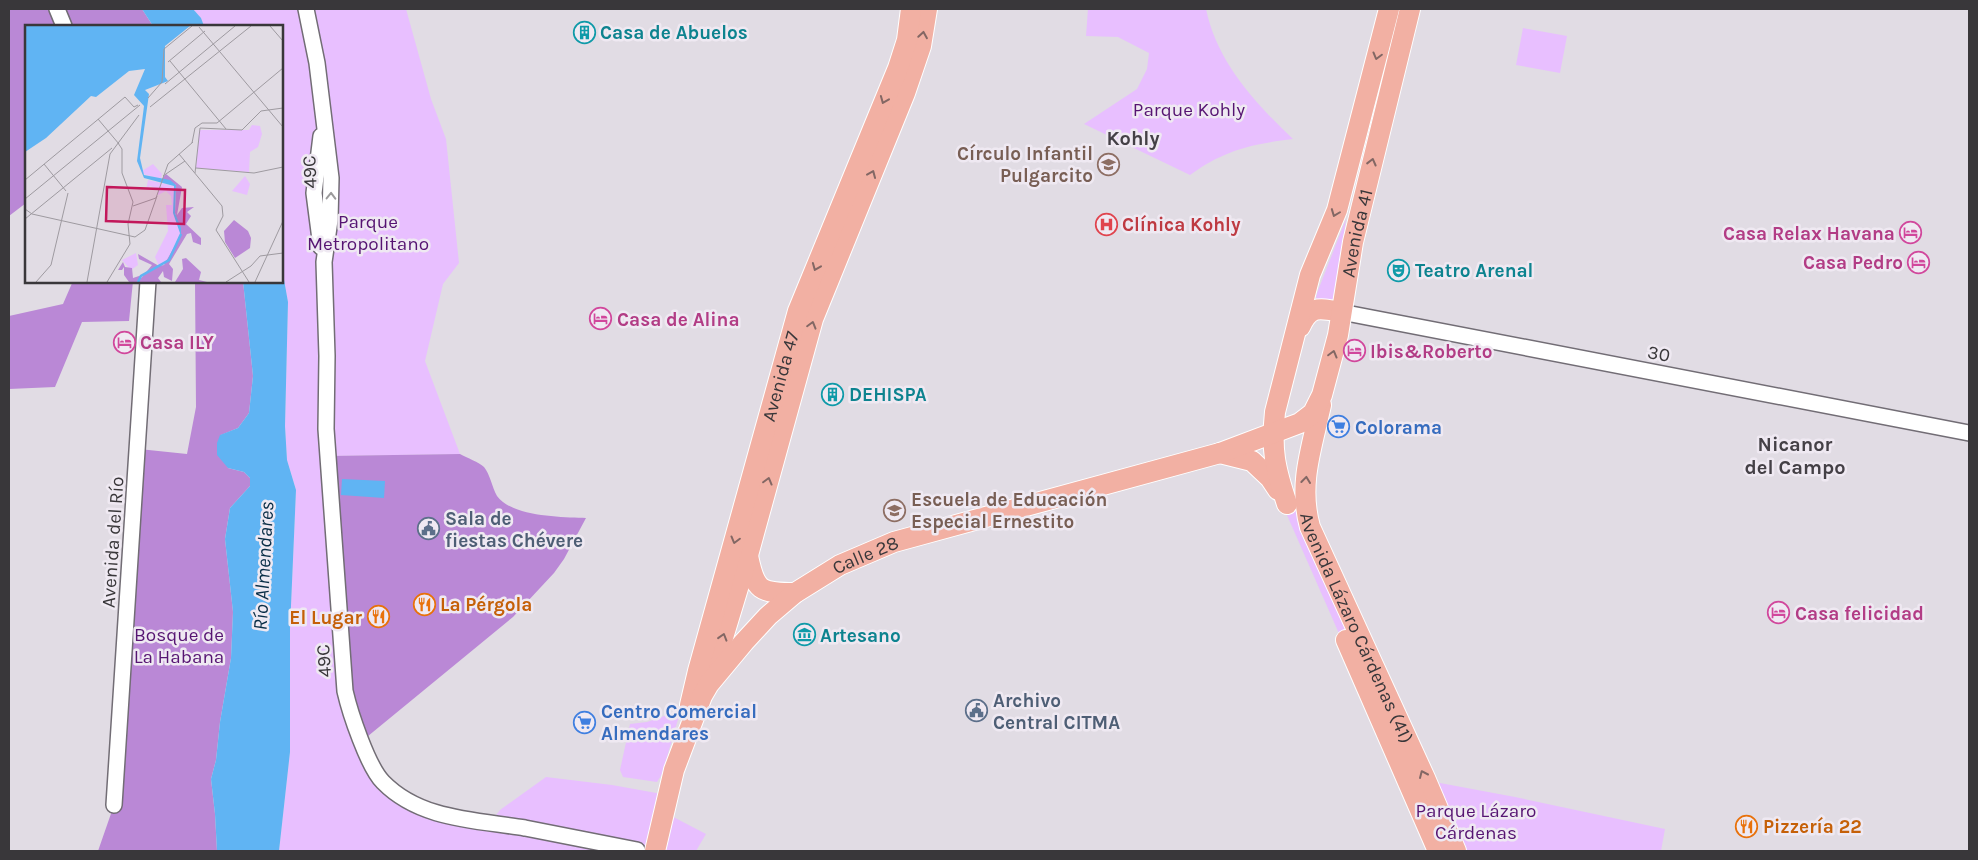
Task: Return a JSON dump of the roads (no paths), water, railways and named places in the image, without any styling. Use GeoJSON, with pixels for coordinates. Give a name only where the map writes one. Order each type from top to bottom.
{"type":"FeatureCollection","features":[{"type":"Feature","properties":{"kind":"main road","name":"Avenida 47"},"geometry":{"type":"LineString","coordinates":[[680,753],[698,671],[767,453],[813,318],[836,240],[907,40],[911,9]]}},
{"type":"Feature","properties":{"kind":"main road","name":"Avenida 47"},"geometry":{"type":"LineString","coordinates":[[836,240],[905,94],[921,46],[927,9]]}},
{"type":"Feature","properties":{"kind":"main road","name":"Avenida 41"},"geometry":{"type":"LineString","coordinates":[[1275,412],[1296,337],[1310,275],[1337,210],[1389,9]]}},
{"type":"Feature","properties":{"kind":"main road","name":"Avenida 41"},"geometry":{"type":"LineString","coordinates":[[1320,401],[1338,335],[1353,242],[1410,9]]}},
{"type":"Feature","properties":{"kind":"main road"},"geometry":{"type":"LineString","coordinates":[[1296,337],[1309,312],[1324,308],[1341,312]]}},
{"type":"Feature","properties":{"kind":"main road"},"geometry":{"type":"LineString","coordinates":[[1283,387],[1284,400],[1290,411],[1303,414],[1320,401]]}},
{"type":"Feature","properties":{"kind":"main road"},"geometry":{"type":"LineString","coordinates":[[1273,434],[1308,419],[1320,401]]}},
{"type":"Feature","properties":{"kind":"main road","name":"Avenida Lázaro Cárdenas (41)"},"geometry":{"type":"LineString","coordinates":[[1320,401],[1305,484],[1304,500],[1310,527],[1425,778],[1456,851]]}},
{"type":"Feature","properties":{"kind":"main road","name":"Calle 28"},"geometry":{"type":"LineString","coordinates":[[1227,450],[1275,412]]}},
{"type":"Feature","properties":{"kind":"main road","name":"Avenida Lázaro Cárdenas (41)"},"geometry":{"type":"LineString","coordinates":[[1275,412],[1273,434],[1274,463],[1286,504],[1438,851]]}},
{"type":"Feature","properties":{"kind":"main road","name":"Calle 28"},"geometry":{"type":"LineString","coordinates":[[646,851],[661,823],[680,753],[702,696],[709,684],[768,616],[795,593],[840,566],[894,542],[1227,450],[1273,434]]}},
{"type":"Feature","properties":{"kind":"main road","name":"Avenida Lázaro Cárdenas (41)"},"geometry":{"type":"LineString","coordinates":[[1227,450],[1252,461],[1270,478],[1286,504]]}},
{"type":"Feature","properties":{"kind":"main road","name":"Avenida 47"},"geometry":{"type":"LineString","coordinates":[[709,684],[748,556],[767,453]]}},
{"type":"Feature","properties":{"kind":"main road"},"geometry":{"type":"LineString","coordinates":[[748,556],[753,580],[761,588],[776,593],[795,593]]}},
{"type":"Feature","properties":{"kind":"street"},"geometry":{"type":"LineString","coordinates":[[57,9],[64,25]]}},
{"type":"Feature","properties":{"kind":"street","name":"49C"},"geometry":{"type":"LineString","coordinates":[[306,9],[317,63],[331,178],[330,220],[324,262],[327,356],[326,429],[345,692],[350,715],[372,767],[381,780],[394,793],[430,811],[471,821],[524,828],[646,851]]}},
{"type":"Feature","properties":{"kind":"street","name":"Avenida del Río"},"geometry":{"type":"LineString","coordinates":[[114,805],[148,282]]}},
{"type":"Feature","properties":{"kind":"street","name":"30"},"geometry":{"type":"LineString","coordinates":[[1341,312],[1969,433]]}},
{"type":"Feature","properties":{"kind":"water"},"geometry":{"type":"Polygon","coordinates":[[[142,9],[193,9],[201,18],[204,25],[152,25],[142,9]]]}},
{"type":"Feature","properties":{"kind":"water","name":"Río Almendares"},"geometry":{"type":"Polygon","coordinates":[[[282,269],[288,302],[285,426],[287,460],[296,490],[290,629],[290,752],[279,851],[217,851],[211,779],[216,760],[220,722],[231,658],[233,612],[225,539],[230,508],[250,486],[250,478],[244,472],[228,468],[217,455],[217,443],[220,435],[238,428],[249,413],[253,376],[243,282],[282,282],[282,269]]]}},
{"type":"Feature","properties":{"kind":"water"},"geometry":{"type":"Polygon","coordinates":[[[342,479],[385,481],[384,498],[341,495],[342,479]]]}},
{"type":"Feature","properties":{"kind":"place","name":"Casa de Abuelos"},"geometry":{"type":"Point","coordinates":[584,32]}},
{"type":"Feature","properties":{"kind":"place","name":"Círculo Infantil Pulgarcito"},"geometry":{"type":"Point","coordinates":[1109,164]}},
{"type":"Feature","properties":{"kind":"place","name":"Clínica Kohly"},"geometry":{"type":"Point","coordinates":[1106,224]}},
{"type":"Feature","properties":{"kind":"place","name":"Casa Relax Havana"},"geometry":{"type":"Point","coordinates":[1911,233]}},
{"type":"Feature","properties":{"kind":"place","name":"Casa Pedro"},"geometry":{"type":"Point","coordinates":[1919,262]}},
{"type":"Feature","properties":{"kind":"place","name":"Teatro Arenal"},"geometry":{"type":"Point","coordinates":[1399,270]}},
{"type":"Feature","properties":{"kind":"place","name":"Casa de Alina"},"geometry":{"type":"Point","coordinates":[601,319]}},
{"type":"Feature","properties":{"kind":"place","name":"Casa ILY"},"geometry":{"type":"Point","coordinates":[124,342]}},
{"type":"Feature","properties":{"kind":"place","name":"Ibis&Roberto"},"geometry":{"type":"Point","coordinates":[1354,351]}},
{"type":"Feature","properties":{"kind":"place","name":"DEHISPA"},"geometry":{"type":"Point","coordinates":[833,394]}},
{"type":"Feature","properties":{"kind":"place","name":"Colorama"},"geometry":{"type":"Point","coordinates":[1339,427]}},
{"type":"Feature","properties":{"kind":"place","name":"Escuela de Educación Especial Ernestito"},"geometry":{"type":"Point","coordinates":[895,510]}},
{"type":"Feature","properties":{"kind":"place","name":"Sala de fiestas Chévere"},"geometry":{"type":"Point","coordinates":[429,529]}},
{"type":"Feature","properties":{"kind":"place","name":"La Pérgola"},"geometry":{"type":"Point","coordinates":[424,604]}},
{"type":"Feature","properties":{"kind":"place","name":"Casa felicidad"},"geometry":{"type":"Point","coordinates":[1779,613]}},
{"type":"Feature","properties":{"kind":"place","name":"El Lugar"},"geometry":{"type":"Point","coordinates":[378,617]}},
{"type":"Feature","properties":{"kind":"place","name":"Artesano"},"geometry":{"type":"Point","coordinates":[804,635]}},
{"type":"Feature","properties":{"kind":"place","name":"Archivo Central CITMA"},"geometry":{"type":"Point","coordinates":[977,711]}},
{"type":"Feature","properties":{"kind":"place","name":"Centro Comercial Almendares"},"geometry":{"type":"Point","coordinates":[585,722]}},
{"type":"Feature","properties":{"kind":"place","name":"Pizzería 22"},"geometry":{"type":"Point","coordinates":[1747,826]}},
{"type":"Feature","properties":{"kind":"district","name":"Kohly"},"geometry":{"type":"Point","coordinates":[1133,138]}},
{"type":"Feature","properties":{"kind":"district","name":"Nicanor del Campo"},"geometry":{"type":"Point","coordinates":[1795,456]}},
{"type":"Feature","properties":{"kind":"park label","name":"Parque Kohly"},"geometry":{"type":"Point","coordinates":[1189,109]}},
{"type":"Feature","properties":{"kind":"park label","name":"Parque Metropolitano"},"geometry":{"type":"Point","coordinates":[368,232]}},
{"type":"Feature","properties":{"kind":"park label","name":"Bosque de La Habana"},"geometry":{"type":"Point","coordinates":[179,645]}},
{"type":"Feature","properties":{"kind":"park label","name":"Parque Lázaro Cárdenas"},"geometry":{"type":"Point","coordinates":[1476,821]}}]}
